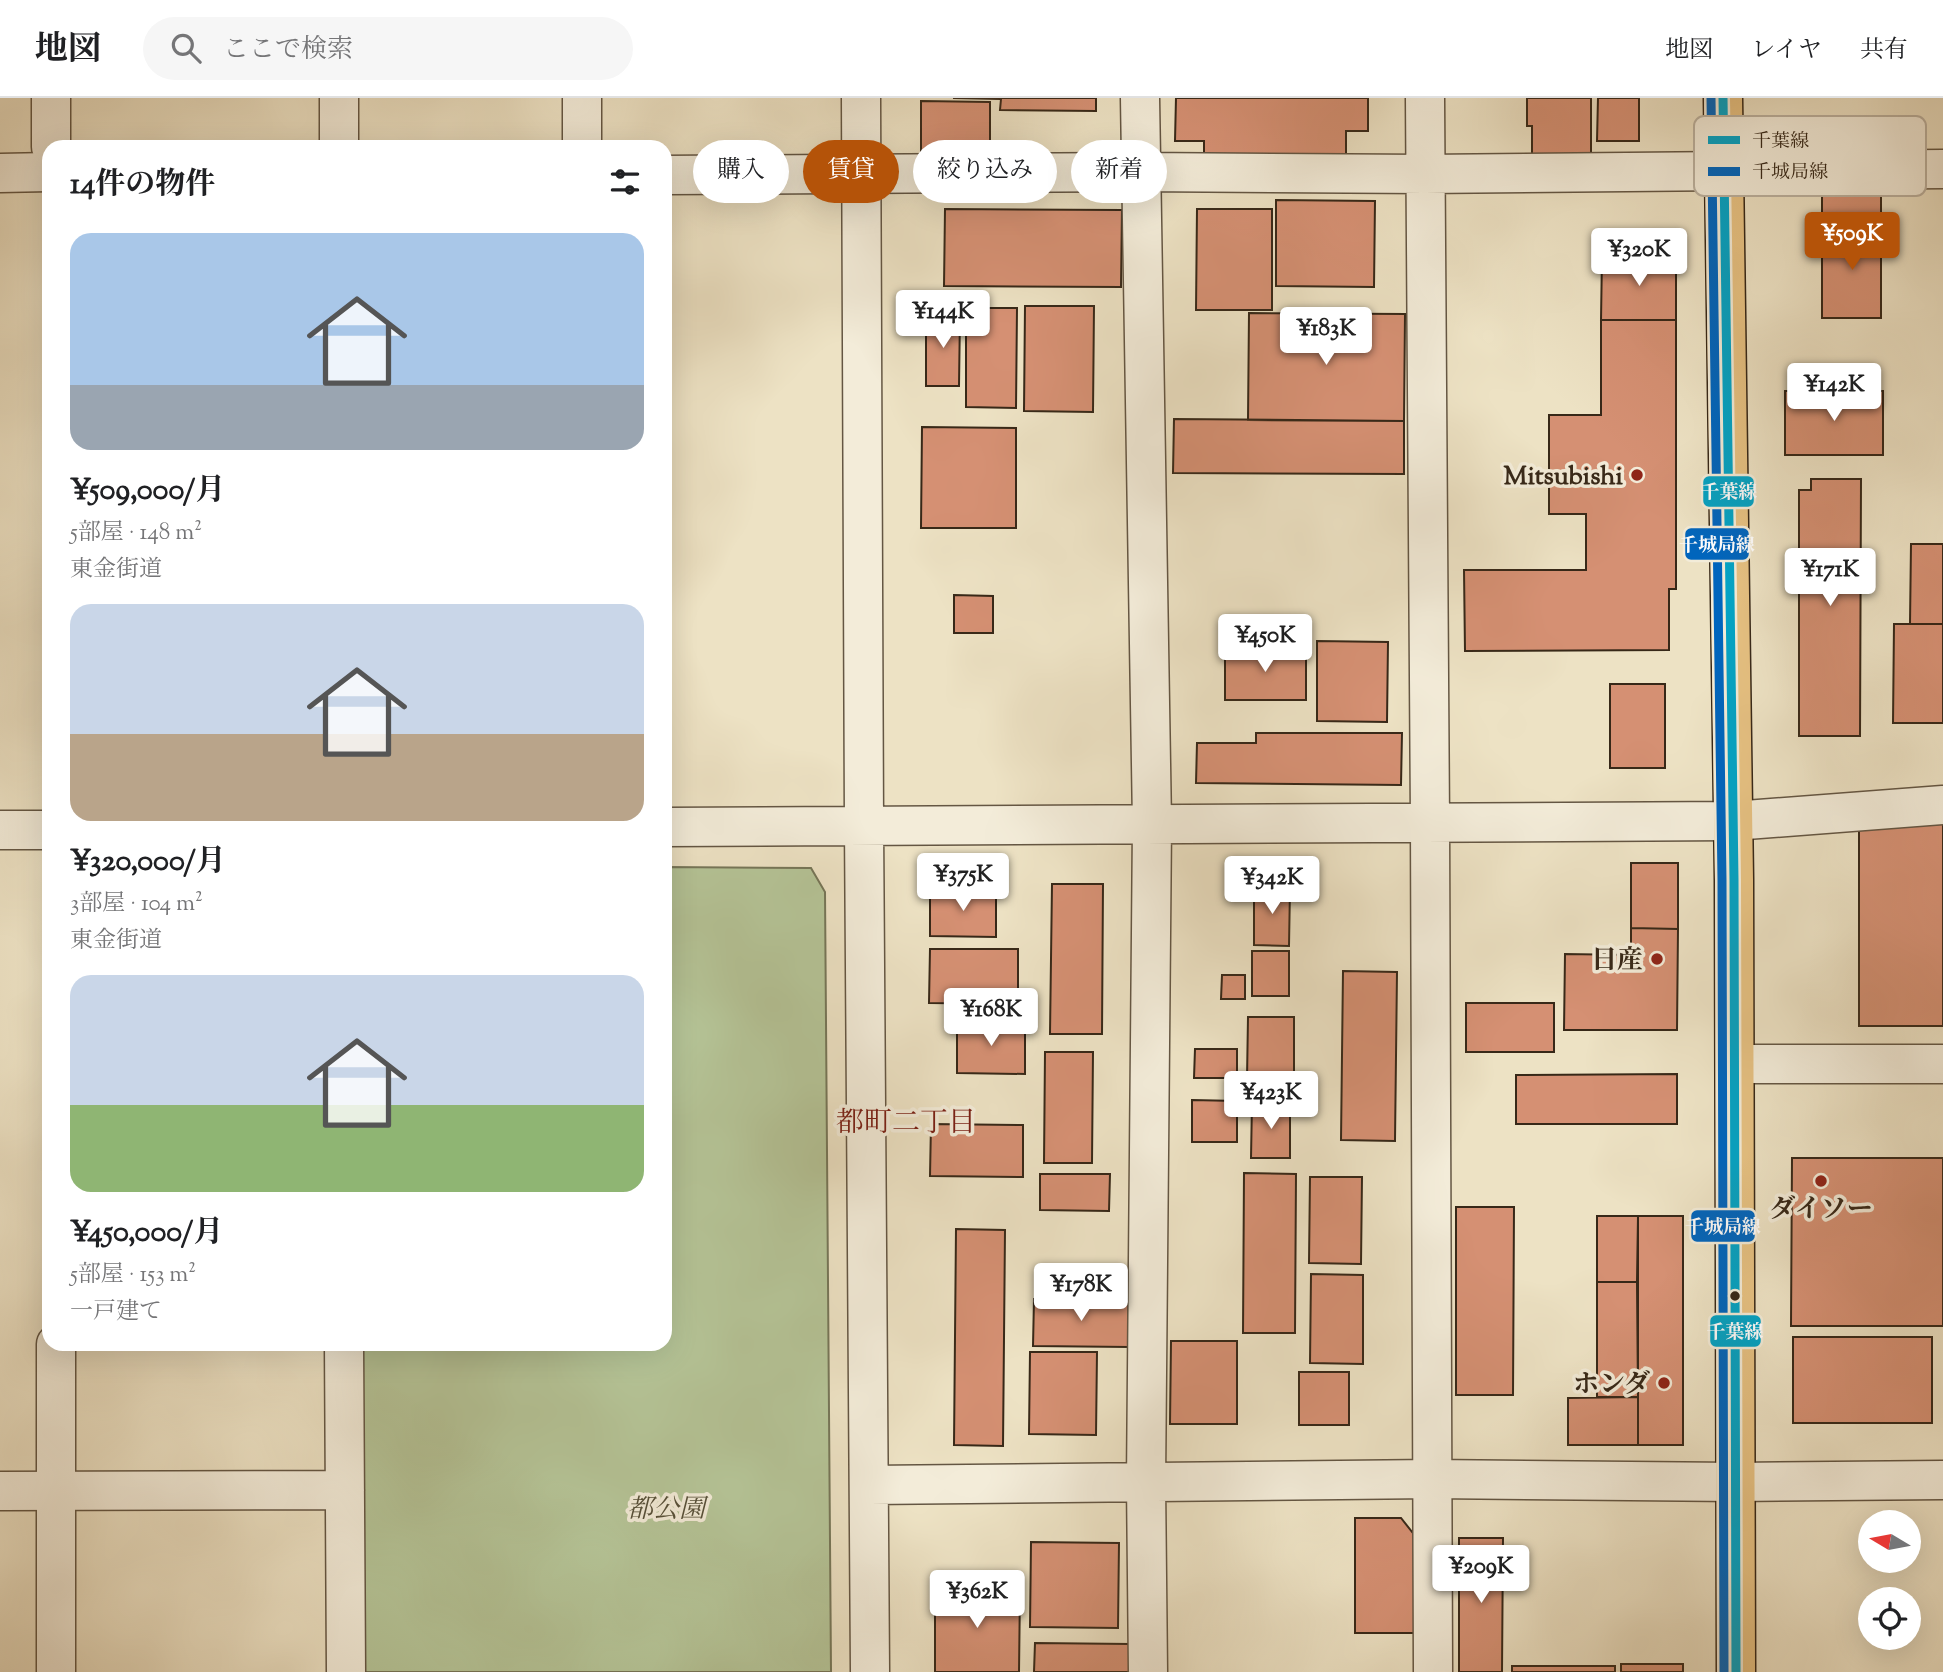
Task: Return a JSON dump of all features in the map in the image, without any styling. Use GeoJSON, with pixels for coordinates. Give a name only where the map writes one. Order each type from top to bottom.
{"type":"FeatureCollection","features":[{"type":"Feature","properties":{"kind":"highway"},"geometry":{"type":"LineString","coordinates":[[1723,98],[1723,116]]}},
{"type":"Feature","properties":{"kind":"highway"},"geometry":{"type":"LineString","coordinates":[[1724,196],[1735,1064],[1736,1672]]}},
{"type":"Feature","properties":{"kind":"street"},"geometry":{"type":"LineString","coordinates":[[51,98],[51,140]]}},
{"type":"Feature","properties":{"kind":"street"},"geometry":{"type":"LineString","coordinates":[[339,98],[339,140]]}},
{"type":"Feature","properties":{"kind":"street"},"geometry":{"type":"LineString","coordinates":[[582,98],[582,140]]}},
{"type":"Feature","properties":{"kind":"street"},"geometry":{"type":"LineString","coordinates":[[860,140],[861,98]]}},
{"type":"Feature","properties":{"kind":"street"},"geometry":{"type":"LineString","coordinates":[[1140,98],[1140,140]]}},
{"type":"Feature","properties":{"kind":"street"},"geometry":{"type":"LineString","coordinates":[[1425,98],[1433,1672]]}},
{"type":"Feature","properties":{"kind":"street"},"geometry":{"type":"LineString","coordinates":[[1167,172],[1425,174],[1694,171]]}},
{"type":"Feature","properties":{"kind":"street"},"geometry":{"type":"LineString","coordinates":[[0,173],[42,172]]}},
{"type":"Feature","properties":{"kind":"street"},"geometry":{"type":"LineString","coordinates":[[899,175],[1071,173]]}},
{"type":"Feature","properties":{"kind":"street"},"geometry":{"type":"LineString","coordinates":[[672,175],[803,175]]}},
{"type":"Feature","properties":{"kind":"street"},"geometry":{"type":"LineString","coordinates":[[860,203],[870,1672]]}},
{"type":"Feature","properties":{"kind":"street"},"geometry":{"type":"LineString","coordinates":[[1141,203],[1152,824],[1146,1482],[1147,1672]]}},
{"type":"Feature","properties":{"kind":"street"},"geometry":{"type":"LineString","coordinates":[[672,827],[1733,821],[1943,805]]}},
{"type":"Feature","properties":{"kind":"street"},"geometry":{"type":"LineString","coordinates":[[0,831],[42,830]]}},
{"type":"Feature","properties":{"kind":"street"},"geometry":{"type":"LineString","coordinates":[[1735,1064],[1943,1064]]}},
{"type":"Feature","properties":{"kind":"street"},"geometry":{"type":"LineString","coordinates":[[56,1351],[56,1672]]}},
{"type":"Feature","properties":{"kind":"street"},"geometry":{"type":"LineString","coordinates":[[344,1351],[346,1672]]}},
{"type":"Feature","properties":{"kind":"street"},"geometry":{"type":"LineString","coordinates":[[870,1485],[1432,1479],[1735,1482],[1943,1480]]}},
{"type":"Feature","properties":{"kind":"street"},"geometry":{"type":"LineString","coordinates":[[0,1491],[345,1490]]}},
{"type":"Feature","properties":{"kind":"green space","name":"都公園"},"geometry":{"type":"Polygon","coordinates":[[[672,867],[811,868],[825,892],[831,1672],[362,1672],[361,1351],[672,1351],[672,867]]]}},
{"type":"Feature","properties":{"kind":"building"},"geometry":{"type":"Polygon","coordinates":[[[953,98],[1096,98],[1096,111],[1000,110],[1001,99],[953,98]]]}},
{"type":"Feature","properties":{"kind":"building"},"geometry":{"type":"Polygon","coordinates":[[[1176,98],[1368,98],[1368,131],[1346,131],[1346,158],[1204,158],[1204,141],[1175,141],[1176,98]]]}},
{"type":"Feature","properties":{"kind":"building"},"geometry":{"type":"Polygon","coordinates":[[[1527,98],[1591,98],[1591,159],[1532,159],[1532,126],[1527,126],[1527,98]]]}},
{"type":"Feature","properties":{"kind":"building"},"geometry":{"type":"Polygon","coordinates":[[[1598,98],[1639,98],[1639,141],[1597,141],[1598,98]]]}},
{"type":"Feature","properties":{"kind":"building"},"geometry":{"type":"Polygon","coordinates":[[[921,101],[990,102],[990,140],[921,140],[921,101]]]}},
{"type":"Feature","properties":{"kind":"building"},"geometry":{"type":"Polygon","coordinates":[[[1822,196],[1881,196],[1881,227],[1822,227],[1822,196]]]}},
{"type":"Feature","properties":{"kind":"building"},"geometry":{"type":"Polygon","coordinates":[[[1276,200],[1375,201],[1374,287],[1276,286],[1276,200]]]}},
{"type":"Feature","properties":{"kind":"building"},"geometry":{"type":"Polygon","coordinates":[[[945,209],[1122,210],[1121,287],[944,286],[945,209]]]}},
{"type":"Feature","properties":{"kind":"building"},"geometry":{"type":"Polygon","coordinates":[[[1197,209],[1272,209],[1272,310],[1196,310],[1197,209]]]}},
{"type":"Feature","properties":{"kind":"building"},"geometry":{"type":"Polygon","coordinates":[[[1822,227],[1881,227],[1881,318],[1822,318],[1822,227]]]}},
{"type":"Feature","properties":{"kind":"building"},"geometry":{"type":"Polygon","coordinates":[[[1676,255],[1676,320],[1601,320],[1602,256],[1676,255]]]}},
{"type":"Feature","properties":{"kind":"building"},"geometry":{"type":"Polygon","coordinates":[[[1025,306],[1094,306],[1093,412],[1024,411],[1025,306]]]}},
{"type":"Feature","properties":{"kind":"building"},"geometry":{"type":"Polygon","coordinates":[[[966,308],[1017,308],[1016,408],[966,407],[966,308]]]}},
{"type":"Feature","properties":{"kind":"building"},"geometry":{"type":"Polygon","coordinates":[[[926,313],[960,314],[959,386],[926,386],[926,313]]]}},
{"type":"Feature","properties":{"kind":"building"},"geometry":{"type":"Polygon","coordinates":[[[1249,313],[1405,314],[1404,421],[1248,420],[1249,313]]]}},
{"type":"Feature","properties":{"kind":"building"},"geometry":{"type":"Polygon","coordinates":[[[1601,320],[1676,320],[1676,589],[1669,589],[1669,650],[1465,651],[1464,570],[1586,570],[1586,514],[1549,514],[1549,415],[1601,415],[1601,320]]]}},
{"type":"Feature","properties":{"kind":"building"},"geometry":{"type":"Polygon","coordinates":[[[1785,391],[1883,391],[1883,455],[1785,455],[1785,391]]]}},
{"type":"Feature","properties":{"kind":"building"},"geometry":{"type":"Polygon","coordinates":[[[1174,419],[1404,421],[1404,474],[1173,473],[1174,419]]]}},
{"type":"Feature","properties":{"kind":"building"},"geometry":{"type":"Polygon","coordinates":[[[922,427],[1016,428],[1016,528],[921,528],[922,427]]]}},
{"type":"Feature","properties":{"kind":"building"},"geometry":{"type":"Polygon","coordinates":[[[1811,479],[1861,479],[1860,736],[1799,736],[1799,490],[1811,490],[1811,479]]]}},
{"type":"Feature","properties":{"kind":"building"},"geometry":{"type":"Polygon","coordinates":[[[1911,544],[1943,544],[1943,624],[1910,624],[1911,544]]]}},
{"type":"Feature","properties":{"kind":"building"},"geometry":{"type":"Polygon","coordinates":[[[954,595],[993,596],[993,633],[954,633],[954,595]]]}},
{"type":"Feature","properties":{"kind":"building"},"geometry":{"type":"Polygon","coordinates":[[[1894,624],[1943,624],[1943,723],[1893,723],[1894,624]]]}},
{"type":"Feature","properties":{"kind":"building"},"geometry":{"type":"Polygon","coordinates":[[[1317,641],[1388,642],[1387,722],[1317,721],[1317,641]]]}},
{"type":"Feature","properties":{"kind":"building"},"geometry":{"type":"Polygon","coordinates":[[[1225,648],[1306,649],[1306,700],[1225,700],[1225,648]]]}},
{"type":"Feature","properties":{"kind":"building"},"geometry":{"type":"Polygon","coordinates":[[[1610,684],[1665,684],[1665,768],[1610,768],[1610,684]]]}},
{"type":"Feature","properties":{"kind":"building"},"geometry":{"type":"Polygon","coordinates":[[[1256,733],[1402,733],[1401,785],[1196,783],[1197,743],[1256,743],[1256,733]]]}},
{"type":"Feature","properties":{"kind":"building"},"geometry":{"type":"Polygon","coordinates":[[[1859,822],[1943,822],[1943,1026],[1859,1026],[1859,822]]]}},
{"type":"Feature","properties":{"kind":"building"},"geometry":{"type":"Polygon","coordinates":[[[1631,863],[1678,863],[1678,929],[1631,928],[1631,863]]]}},
{"type":"Feature","properties":{"kind":"building"},"geometry":{"type":"Polygon","coordinates":[[[1052,884],[1103,884],[1102,1034],[1050,1034],[1052,884]]]}},
{"type":"Feature","properties":{"kind":"building"},"geometry":{"type":"Polygon","coordinates":[[[1254,887],[1290,888],[1289,946],[1254,945],[1254,887]]]}},
{"type":"Feature","properties":{"kind":"building"},"geometry":{"type":"Polygon","coordinates":[[[930,888],[996,889],[996,937],[930,936],[930,888]]]}},
{"type":"Feature","properties":{"kind":"building"},"geometry":{"type":"Polygon","coordinates":[[[1631,928],[1678,929],[1677,1030],[1564,1030],[1565,954],[1631,955],[1631,928]]]}},
{"type":"Feature","properties":{"kind":"building"},"geometry":{"type":"Polygon","coordinates":[[[930,949],[1018,949],[1018,1004],[929,1003],[930,949]]]}},
{"type":"Feature","properties":{"kind":"building"},"geometry":{"type":"Polygon","coordinates":[[[1252,951],[1289,951],[1289,996],[1252,996],[1252,951]]]}},
{"type":"Feature","properties":{"kind":"building"},"geometry":{"type":"Polygon","coordinates":[[[1343,971],[1397,972],[1395,1141],[1341,1140],[1343,971]]]}},
{"type":"Feature","properties":{"kind":"building"},"geometry":{"type":"Polygon","coordinates":[[[1222,975],[1245,975],[1245,999],[1221,999],[1222,975]]]}},
{"type":"Feature","properties":{"kind":"building"},"geometry":{"type":"Polygon","coordinates":[[[1466,1003],[1554,1003],[1554,1052],[1466,1052],[1466,1003]]]}},
{"type":"Feature","properties":{"kind":"building"},"geometry":{"type":"Polygon","coordinates":[[[1248,1017],[1294,1017],[1294,1080],[1247,1079],[1248,1017]]]}},
{"type":"Feature","properties":{"kind":"building"},"geometry":{"type":"Polygon","coordinates":[[[957,1022],[1025,1023],[1025,1074],[957,1073],[957,1022]]]}},
{"type":"Feature","properties":{"kind":"building"},"geometry":{"type":"Polygon","coordinates":[[[1195,1049],[1237,1049],[1237,1078],[1194,1078],[1195,1049]]]}},
{"type":"Feature","properties":{"kind":"building"},"geometry":{"type":"Polygon","coordinates":[[[1045,1052],[1093,1052],[1092,1163],[1044,1163],[1045,1052]]]}},
{"type":"Feature","properties":{"kind":"building"},"geometry":{"type":"Polygon","coordinates":[[[1677,1074],[1677,1124],[1516,1124],[1516,1075],[1677,1074]]]}},
{"type":"Feature","properties":{"kind":"building"},"geometry":{"type":"Polygon","coordinates":[[[1192,1100],[1237,1101],[1237,1142],[1192,1142],[1192,1100]]]}},
{"type":"Feature","properties":{"kind":"building"},"geometry":{"type":"Polygon","coordinates":[[[1252,1103],[1290,1104],[1290,1158],[1251,1158],[1252,1103]]]}},
{"type":"Feature","properties":{"kind":"building"},"geometry":{"type":"Polygon","coordinates":[[[931,1124],[1023,1125],[1023,1177],[930,1176],[931,1124]]]}},
{"type":"Feature","properties":{"kind":"building"},"geometry":{"type":"Polygon","coordinates":[[[1792,1158],[1943,1158],[1943,1326],[1791,1326],[1792,1158]]]}},
{"type":"Feature","properties":{"kind":"building"},"geometry":{"type":"Polygon","coordinates":[[[1244,1173],[1296,1174],[1295,1333],[1243,1333],[1244,1173]]]}},
{"type":"Feature","properties":{"kind":"building"},"geometry":{"type":"Polygon","coordinates":[[[1040,1174],[1110,1174],[1109,1211],[1040,1210],[1040,1174]]]}},
{"type":"Feature","properties":{"kind":"building"},"geometry":{"type":"Polygon","coordinates":[[[1310,1177],[1362,1177],[1361,1264],[1309,1263],[1310,1177]]]}},
{"type":"Feature","properties":{"kind":"building"},"geometry":{"type":"Polygon","coordinates":[[[1456,1207],[1514,1207],[1513,1395],[1456,1395],[1456,1207]]]}},
{"type":"Feature","properties":{"kind":"building"},"geometry":{"type":"Polygon","coordinates":[[[1597,1216],[1638,1216],[1637,1282],[1597,1282],[1597,1216]]]}},
{"type":"Feature","properties":{"kind":"building"},"geometry":{"type":"Polygon","coordinates":[[[1638,1216],[1683,1216],[1683,1445],[1638,1445],[1638,1216]]]}},
{"type":"Feature","properties":{"kind":"building"},"geometry":{"type":"Polygon","coordinates":[[[956,1229],[1005,1230],[1003,1446],[954,1445],[956,1229]]]}},
{"type":"Feature","properties":{"kind":"building"},"geometry":{"type":"Polygon","coordinates":[[[1311,1274],[1363,1275],[1363,1364],[1310,1363],[1311,1274]]]}},
{"type":"Feature","properties":{"kind":"building"},"geometry":{"type":"Polygon","coordinates":[[[1597,1282],[1637,1282],[1638,1397],[1597,1397],[1597,1282]]]}},
{"type":"Feature","properties":{"kind":"building"},"geometry":{"type":"Polygon","coordinates":[[[1034,1299],[1129,1299],[1129,1347],[1033,1346],[1034,1299]]]}},
{"type":"Feature","properties":{"kind":"building"},"geometry":{"type":"Polygon","coordinates":[[[1793,1337],[1932,1337],[1932,1423],[1793,1423],[1793,1337]]]}},
{"type":"Feature","properties":{"kind":"building"},"geometry":{"type":"Polygon","coordinates":[[[1171,1341],[1237,1341],[1237,1424],[1170,1424],[1171,1341]]]}},
{"type":"Feature","properties":{"kind":"building"},"geometry":{"type":"Polygon","coordinates":[[[1030,1352],[1097,1352],[1096,1435],[1029,1434],[1030,1352]]]}},
{"type":"Feature","properties":{"kind":"building"},"geometry":{"type":"Polygon","coordinates":[[[1299,1372],[1349,1372],[1349,1425],[1299,1425],[1299,1372]]]}},
{"type":"Feature","properties":{"kind":"building"},"geometry":{"type":"Polygon","coordinates":[[[1638,1397],[1638,1445],[1568,1445],[1568,1398],[1638,1397]]]}},
{"type":"Feature","properties":{"kind":"building"},"geometry":{"type":"Polygon","coordinates":[[[1355,1518],[1401,1518],[1420,1542],[1421,1633],[1355,1633],[1355,1518]]]}},
{"type":"Feature","properties":{"kind":"building"},"geometry":{"type":"Polygon","coordinates":[[[1459,1538],[1503,1538],[1502,1672],[1459,1672],[1459,1538]]]}},
{"type":"Feature","properties":{"kind":"building"},"geometry":{"type":"Polygon","coordinates":[[[1031,1542],[1119,1543],[1118,1628],[1030,1627],[1031,1542]]]}},
{"type":"Feature","properties":{"kind":"building"},"geometry":{"type":"Polygon","coordinates":[[[935,1589],[1020,1589],[1019,1672],[935,1672],[935,1589]]]}},
{"type":"Feature","properties":{"kind":"building"},"geometry":{"type":"Polygon","coordinates":[[[1035,1643],[1130,1644],[1130,1672],[1034,1672],[1035,1643]]]}},
{"type":"Feature","properties":{"kind":"building"},"geometry":{"type":"Polygon","coordinates":[[[1621,1664],[1683,1664],[1683,1672],[1621,1672],[1621,1664]]]}},
{"type":"Feature","properties":{"kind":"building"},"geometry":{"type":"Polygon","coordinates":[[[1512,1666],[1615,1666],[1615,1672],[1512,1672],[1512,1666]]]}},
{"type":"Feature","properties":{"kind":"transit line","name":"千城局線"},"geometry":{"type":"LineString","coordinates":[[1711,98],[1711,116]]}},
{"type":"Feature","properties":{"kind":"transit line","name":"千葉線"},"geometry":{"type":"LineString","coordinates":[[1723,98],[1723,116]]}},
{"type":"Feature","properties":{"kind":"transit line","name":"千城局線"},"geometry":{"type":"LineString","coordinates":[[1712,196],[1722,880],[1724,1672]]}},
{"type":"Feature","properties":{"kind":"transit line","name":"千葉線"},"geometry":{"type":"LineString","coordinates":[[1724,196],[1734,880],[1736,1672]]}},
{"type":"Feature","properties":{"kind":"place","name":"Mitsubishi"},"geometry":{"type":"Point","coordinates":[1637,475]}},
{"type":"Feature","properties":{"kind":"place","name":"日産"},"geometry":{"type":"Point","coordinates":[1657,959]}},
{"type":"Feature","properties":{"kind":"place","name":"ダイソー"},"geometry":{"type":"Point","coordinates":[1821,1181]}},
{"type":"Feature","properties":{"kind":"place","name":"ホンダ"},"geometry":{"type":"Point","coordinates":[1664,1383]}},
{"type":"Feature","properties":{"kind":"district","name":"都町二丁目"},"geometry":{"type":"Point","coordinates":[906,1121]}}]}
